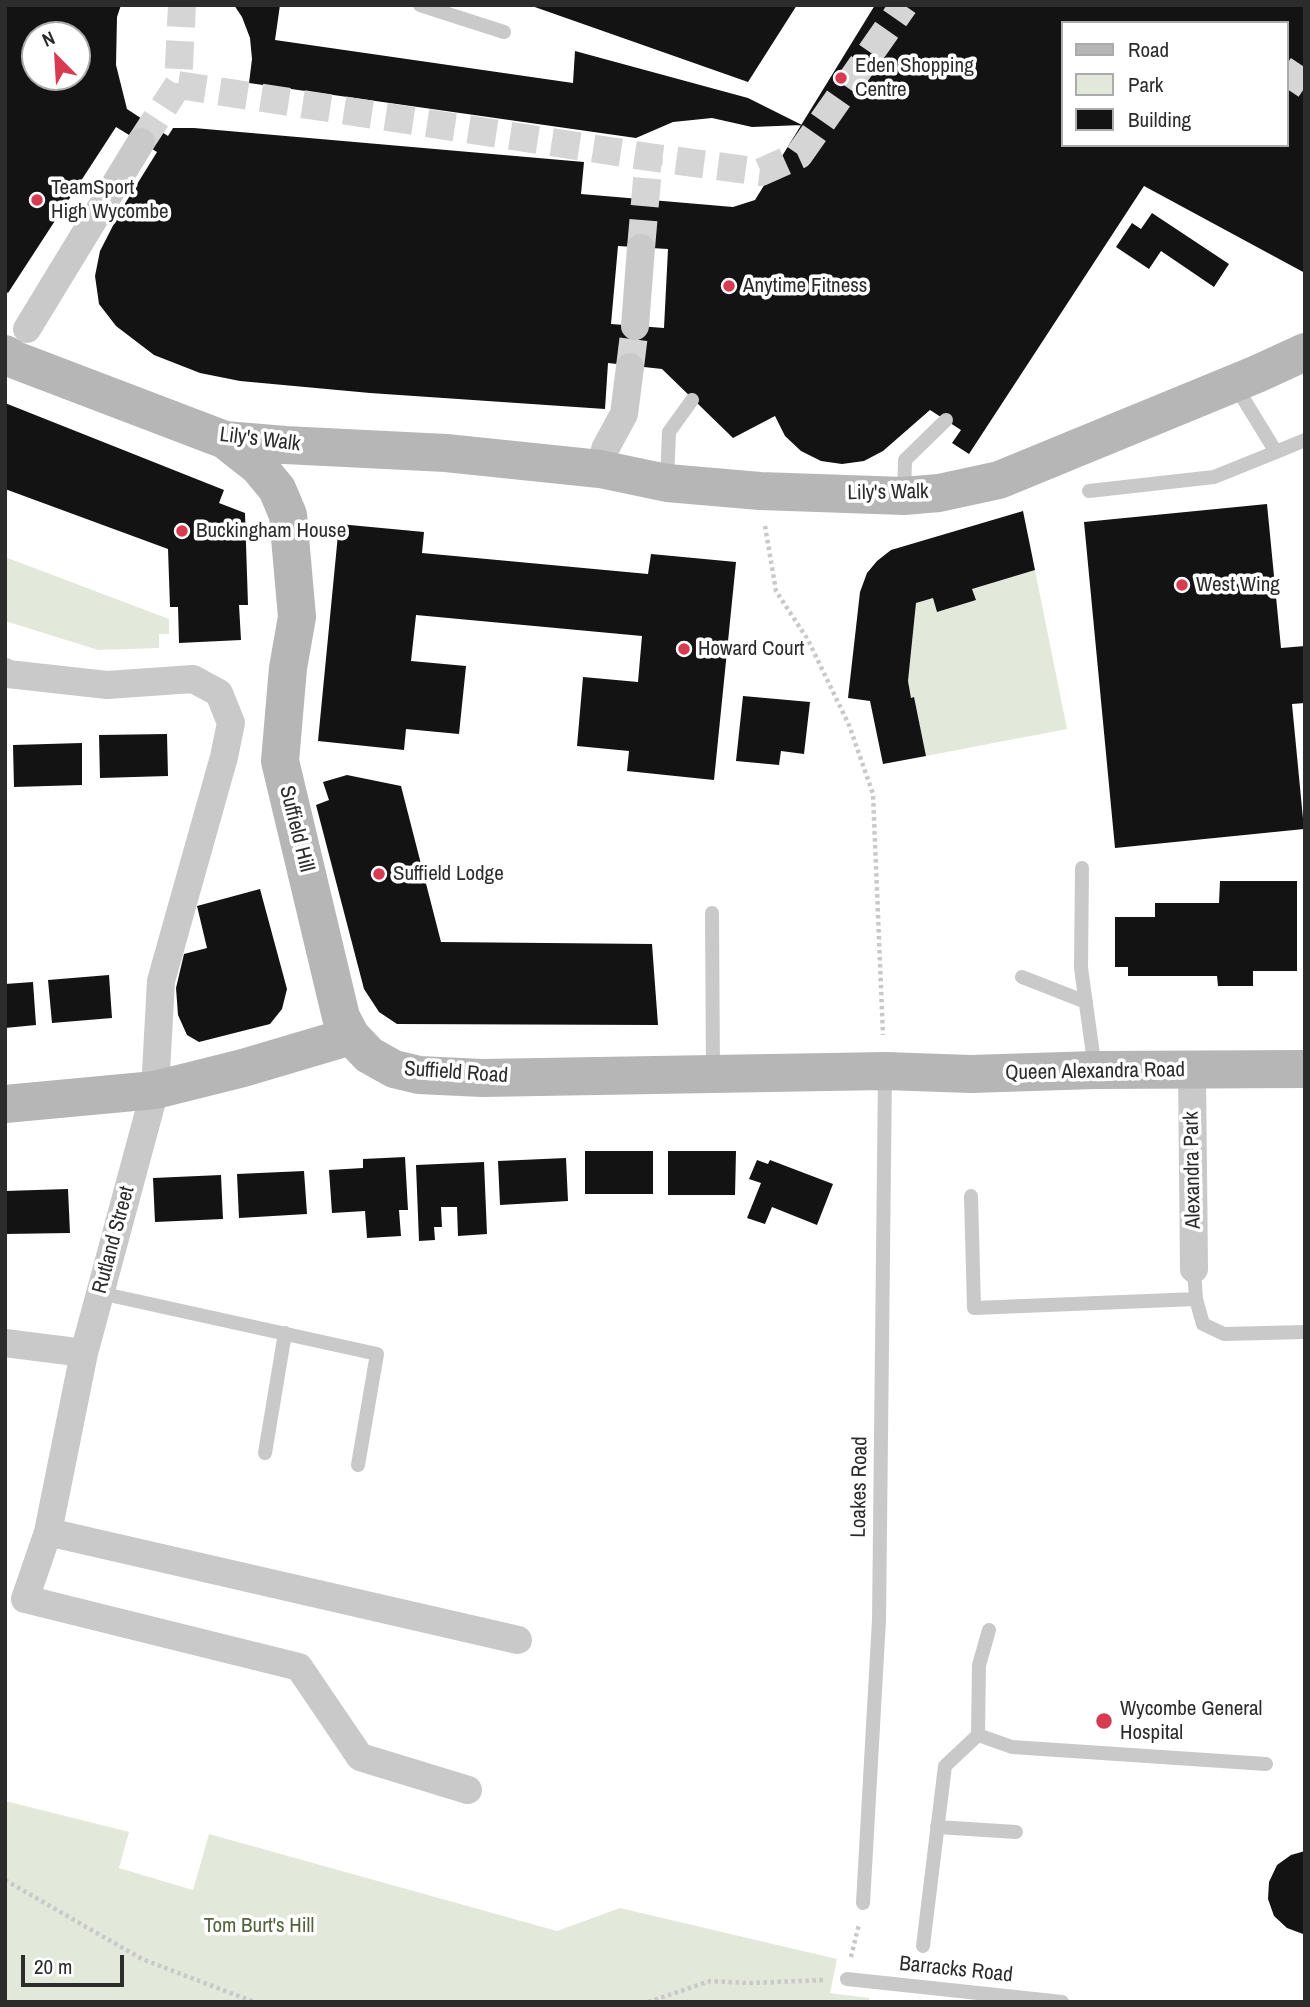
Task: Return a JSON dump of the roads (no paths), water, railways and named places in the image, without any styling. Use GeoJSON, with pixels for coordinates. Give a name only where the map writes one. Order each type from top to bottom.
{"type":"FeatureCollection","features":[{"type":"Feature","properties":{"kind":"street"},"geometry":{"type":"LineString","coordinates":[[16,342],[141,142]]}},
{"type":"Feature","properties":{"kind":"street"},"geometry":{"type":"LineString","coordinates":[[635,326],[641,248]]}},
{"type":"Feature","properties":{"kind":"street","name":"Lily's Walk"},"geometry":{"type":"LineString","coordinates":[[16,342],[15,360],[222,447]]}},
{"type":"Feature","properties":{"kind":"street","name":"Lily's Walk"},"geometry":{"type":"LineString","coordinates":[[5,376],[222,447],[285,445],[446,453],[600,469],[667,482],[760,491],[904,496],[939,493],[999,480],[1234,384],[1305,352]]}},
{"type":"Feature","properties":{"kind":"street"},"geometry":{"type":"LineString","coordinates":[[605,449],[624,414],[630,367]]}},
{"type":"Feature","properties":{"kind":"street","name":"Suffield Hill"},"geometry":{"type":"LineString","coordinates":[[222,447],[258,466],[277,489],[288,515],[297,617],[288,668],[279,761],[341,1017],[351,1035]]}},
{"type":"Feature","properties":{"kind":"street","name":"Suffield Hill"},"geometry":{"type":"LineString","coordinates":[[222,447],[262,486],[275,521],[297,617]]}},
{"type":"Feature","properties":{"kind":"street","name":"Lily's Walk"},"geometry":{"type":"LineString","coordinates":[[277,489],[303,464],[446,453]]}},
{"type":"Feature","properties":{"kind":"street","name":"Rutland Street"},"geometry":{"type":"LineString","coordinates":[[5,672],[107,685],[193,679],[219,693],[231,723],[224,757],[161,981],[155,1090],[84,1353],[48,1532],[25,1599],[299,1667],[360,1757],[468,1790]]}},
{"type":"Feature","properties":{"kind":"street"},"geometry":{"type":"LineString","coordinates":[[5,1104],[155,1090],[243,1068],[351,1035]]}},
{"type":"Feature","properties":{"kind":"street","name":"Suffield Road"},"geometry":{"type":"LineString","coordinates":[[351,1035],[369,1055],[394,1069],[419,1075],[482,1078],[885,1071]]}},
{"type":"Feature","properties":{"kind":"street","name":"Queen Alexandra Road"},"geometry":{"type":"LineString","coordinates":[[885,1071],[971,1074],[1095,1070],[1305,1069]]}},
{"type":"Feature","properties":{"kind":"street","name":"Alexandra Park"},"geometry":{"type":"LineString","coordinates":[[1192,1070],[1194,1269]]}},
{"type":"Feature","properties":{"kind":"street"},"geometry":{"type":"LineString","coordinates":[[5,1343],[84,1353]]}},
{"type":"Feature","properties":{"kind":"street"},"geometry":{"type":"LineString","coordinates":[[48,1532],[518,1640]]}},
{"type":"Feature","properties":{"kind":"lane"},"geometry":{"type":"LineString","coordinates":[[419,5],[504,32]]}},
{"type":"Feature","properties":{"kind":"lane"},"geometry":{"type":"LineString","coordinates":[[1234,384],[1276,452]]}},
{"type":"Feature","properties":{"kind":"lane"},"geometry":{"type":"LineString","coordinates":[[667,482],[669,432],[692,400]]}},
{"type":"Feature","properties":{"kind":"lane"},"geometry":{"type":"LineString","coordinates":[[904,496],[905,460],[946,420]]}},
{"type":"Feature","properties":{"kind":"lane"},"geometry":{"type":"LineString","coordinates":[[1089,491],[1214,477],[1305,440]]}},
{"type":"Feature","properties":{"kind":"lane"},"geometry":{"type":"LineString","coordinates":[[1083,868],[1081,968],[1095,1070]]}},
{"type":"Feature","properties":{"kind":"lane"},"geometry":{"type":"LineString","coordinates":[[712,914],[713,1074]]}},
{"type":"Feature","properties":{"kind":"lane"},"geometry":{"type":"LineString","coordinates":[[1022,977],[1086,1002]]}},
{"type":"Feature","properties":{"kind":"lane","name":"Loakes Road"},"geometry":{"type":"LineString","coordinates":[[863,1903],[879,1620],[885,1071]]}},
{"type":"Feature","properties":{"kind":"lane"},"geometry":{"type":"LineString","coordinates":[[971,1196],[974,1308],[1196,1298]]}},
{"type":"Feature","properties":{"kind":"lane"},"geometry":{"type":"LineString","coordinates":[[1194,1269],[1196,1298],[1203,1324],[1224,1334],[1305,1332]]}},
{"type":"Feature","properties":{"kind":"lane"},"geometry":{"type":"LineString","coordinates":[[100,1293],[377,1353],[358,1465]]}},
{"type":"Feature","properties":{"kind":"lane"},"geometry":{"type":"LineString","coordinates":[[265,1453],[285,1333]]}},
{"type":"Feature","properties":{"kind":"lane"},"geometry":{"type":"LineString","coordinates":[[923,1946],[945,1766],[978,1735],[979,1665],[989,1630]]}},
{"type":"Feature","properties":{"kind":"lane"},"geometry":{"type":"LineString","coordinates":[[978,1735],[1012,1747],[1266,1764]]}},
{"type":"Feature","properties":{"kind":"lane"},"geometry":{"type":"LineString","coordinates":[[937,1827],[1016,1832]]}},
{"type":"Feature","properties":{"kind":"lane","name":"Barracks Road"},"geometry":{"type":"LineString","coordinates":[[846,1979],[1062,2002]]}},
{"type":"Feature","properties":{"kind":"tunnel"},"geometry":{"type":"LineString","coordinates":[[141,142],[178,85],[182,5]]}},
{"type":"Feature","properties":{"kind":"tunnel"},"geometry":{"type":"LineString","coordinates":[[178,85],[761,172],[799,155],[904,5]]}},
{"type":"Feature","properties":{"kind":"tunnel"},"geometry":{"type":"LineString","coordinates":[[1289,86],[1305,62]]}},
{"type":"Feature","properties":{"kind":"tunnel"},"geometry":{"type":"LineString","coordinates":[[641,248],[649,157]]}},
{"type":"Feature","properties":{"kind":"tunnel"},"geometry":{"type":"LineString","coordinates":[[630,367],[635,326]]}},
{"type":"Feature","properties":{"kind":"place","name":"Eden Shopping Centre"},"geometry":{"type":"Point","coordinates":[841,78]}},
{"type":"Feature","properties":{"kind":"place","name":"TeamSport High Wycombe"},"geometry":{"type":"Point","coordinates":[37,200]}},
{"type":"Feature","properties":{"kind":"place","name":"Anytime Fitness"},"geometry":{"type":"Point","coordinates":[729,286]}},
{"type":"Feature","properties":{"kind":"place","name":"Buckingham House"},"geometry":{"type":"Point","coordinates":[182,531]}},
{"type":"Feature","properties":{"kind":"place","name":"West Wing"},"geometry":{"type":"Point","coordinates":[1182,585]}},
{"type":"Feature","properties":{"kind":"place","name":"Howard Court"},"geometry":{"type":"Point","coordinates":[684,649]}},
{"type":"Feature","properties":{"kind":"place","name":"Suffield Lodge"},"geometry":{"type":"Point","coordinates":[379,874]}},
{"type":"Feature","properties":{"kind":"place","name":"Wycombe General Hospital"},"geometry":{"type":"Point","coordinates":[1104,1721]}},
{"type":"Feature","properties":{"kind":"park label","name":"Tom Burt's Hill"},"geometry":{"type":"Point","coordinates":[259,1926]}}]}
